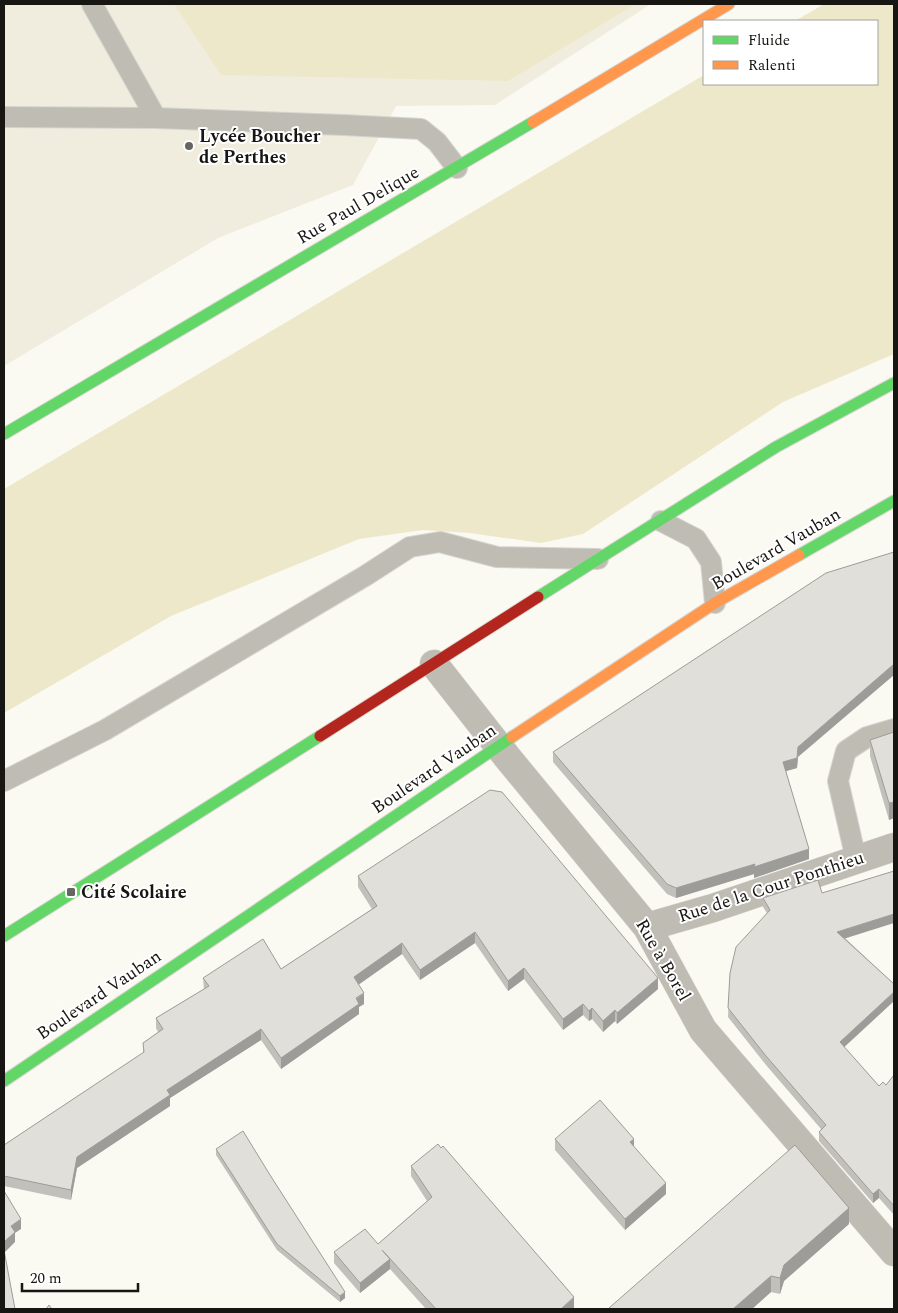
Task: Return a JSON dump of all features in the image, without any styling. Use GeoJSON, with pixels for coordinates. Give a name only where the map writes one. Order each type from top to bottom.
{"type":"FeatureCollection","features":[{"type":"Feature","properties":{"kind":"main road","name":"Rue Paul Delique"},"geometry":{"type":"LineString","coordinates":[[4,434],[457,168],[729,4]]}},
{"type":"Feature","properties":{"kind":"main road"},"geometry":{"type":"LineString","coordinates":[[4,936],[776,447],[894,383]]}},
{"type":"Feature","properties":{"kind":"main road","name":"Boulevard Vauban"},"geometry":{"type":"LineString","coordinates":[[4,1081],[499,746],[715,604],[782,564],[894,502]]}},
{"type":"Feature","properties":{"kind":"street","name":"Rue à Borel"},"geometry":{"type":"LineString","coordinates":[[434,664],[647,927],[703,1030],[894,1252]]}},
{"type":"Feature","properties":{"kind":"street","name":"Rue de la Cour Ponthieu"},"geometry":{"type":"LineString","coordinates":[[647,927],[713,908],[894,847]]}},
{"type":"Feature","properties":{"kind":"lane"},"geometry":{"type":"LineString","coordinates":[[92,4],[156,118]]}},
{"type":"Feature","properties":{"kind":"lane"},"geometry":{"type":"LineString","coordinates":[[4,117],[156,118],[422,129],[437,142],[457,168]]}},
{"type":"Feature","properties":{"kind":"lane"},"geometry":{"type":"LineString","coordinates":[[661,521],[696,539],[711,562],[715,604]]}},
{"type":"Feature","properties":{"kind":"lane"},"geometry":{"type":"LineString","coordinates":[[4,781],[105,730],[365,576],[410,547],[440,542],[496,557],[598,559]]}},
{"type":"Feature","properties":{"kind":"lane"},"geometry":{"type":"LineString","coordinates":[[856,859],[838,781],[846,751],[867,737],[894,729]]}},
{"type":"Feature","properties":{"kind":"shaded area","name":"Lycée Boucher de Perthes"},"geometry":{"type":"Polygon","coordinates":[[[4,4],[651,4],[495,105],[396,106],[353,185],[218,238],[4,366],[4,4]]]}},
{"type":"Feature","properties":{"kind":"shaded area"},"geometry":{"type":"Polygon","coordinates":[[[174,4],[636,4],[508,81],[221,75],[174,4]]]}},
{"type":"Feature","properties":{"kind":"shaded area"},"geometry":{"type":"Polygon","coordinates":[[[824,4],[894,4],[894,354],[783,402],[583,534],[541,543],[470,533],[423,530],[359,539],[171,616],[4,713],[4,489],[703,76],[703,85],[878,85],[878,20],[797,20],[824,4]]]}},
{"type":"Feature","properties":{"kind":"building"},"geometry":{"type":"Polygon","coordinates":[[[894,552],[894,664],[798,747],[797,758],[783,762],[809,849],[754,867],[755,864],[676,888],[667,884],[553,752],[826,573],[894,552]]]}},
{"type":"Feature","properties":{"kind":"building"},"geometry":{"type":"Polygon","coordinates":[[[894,732],[894,802],[889,803],[870,740],[894,732]]]}},
{"type":"Feature","properties":{"kind":"building"},"geometry":{"type":"Polygon","coordinates":[[[490,790],[502,792],[658,978],[617,1013],[615,1010],[603,1021],[592,1008],[589,1011],[583,1004],[563,1019],[524,968],[508,981],[475,932],[420,970],[402,943],[354,977],[364,993],[356,998],[359,1004],[281,1058],[261,1029],[167,1090],[170,1095],[77,1157],[71,1190],[4,1176],[4,1145],[144,1052],[143,1043],[163,1029],[156,1018],[209,986],[203,978],[263,939],[281,969],[377,906],[358,876],[490,790]]]}},
{"type":"Feature","properties":{"kind":"building"},"geometry":{"type":"Polygon","coordinates":[[[894,871],[894,914],[837,932],[894,984],[894,992],[840,1042],[879,1086],[883,1082],[886,1085],[894,1075],[894,1206],[879,1189],[873,1194],[819,1132],[826,1125],[766,1056],[728,1008],[730,973],[736,947],[770,910],[763,898],[818,880],[822,893],[894,871]]]}},
{"type":"Feature","properties":{"kind":"building"},"geometry":{"type":"Polygon","coordinates":[[[600,1100],[634,1139],[630,1142],[666,1183],[625,1219],[555,1139],[600,1100]]]}},
{"type":"Feature","properties":{"kind":"building"},"geometry":{"type":"Polygon","coordinates":[[[243,1131],[345,1292],[340,1296],[277,1244],[216,1149],[243,1131]]]}},
{"type":"Feature","properties":{"kind":"building"},"geometry":{"type":"Polygon","coordinates":[[[438,1144],[441,1148],[443,1146],[574,1297],[561,1309],[436,1309],[382,1250],[390,1259],[360,1283],[334,1252],[365,1229],[378,1244],[432,1197],[411,1166],[438,1144]]]}},
{"type":"Feature","properties":{"kind":"building"},"geometry":{"type":"Polygon","coordinates":[[[795,1145],[849,1208],[784,1265],[780,1278],[771,1276],[733,1309],[609,1308],[795,1145]]]}},
{"type":"Feature","properties":{"kind":"building"},"geometry":{"type":"Polygon","coordinates":[[[4,1191],[21,1219],[11,1226],[15,1232],[4,1242],[4,1191]]]}},
{"type":"Feature","properties":{"kind":"building"},"geometry":{"type":"Polygon","coordinates":[[[4,1250],[15,1309],[4,1309],[4,1250]]]}},
{"type":"Feature","properties":{"kind":"traffic: fast"},"geometry":{"type":"LineString","coordinates":[[4,434],[533,122]]}},
{"type":"Feature","properties":{"kind":"traffic: fast"},"geometry":{"type":"LineString","coordinates":[[538,597],[776,447],[894,383]]}},
{"type":"Feature","properties":{"kind":"traffic: fast"},"geometry":{"type":"LineString","coordinates":[[799,555],[894,501]]}},
{"type":"Feature","properties":{"kind":"traffic: fast"},"geometry":{"type":"LineString","coordinates":[[4,936],[320,736]]}},
{"type":"Feature","properties":{"kind":"traffic: fast"},"geometry":{"type":"LineString","coordinates":[[4,1081],[512,737]]}},
{"type":"Feature","properties":{"kind":"traffic: slow"},"geometry":{"type":"LineString","coordinates":[[533,122],[729,4]]}},
{"type":"Feature","properties":{"kind":"traffic: slow"},"geometry":{"type":"LineString","coordinates":[[512,737],[715,603],[799,555]]}},
{"type":"Feature","properties":{"kind":"traffic: jam"},"geometry":{"type":"LineString","coordinates":[[320,736],[538,597]]}},
{"type":"Feature","properties":{"kind":"place","name":"Lycée Boucher de Perthes"},"geometry":{"type":"Point","coordinates":[189,146]}},
{"type":"Feature","properties":{"kind":"place","name":"Cité Scolaire"},"geometry":{"type":"Point","coordinates":[71,892]}}]}
